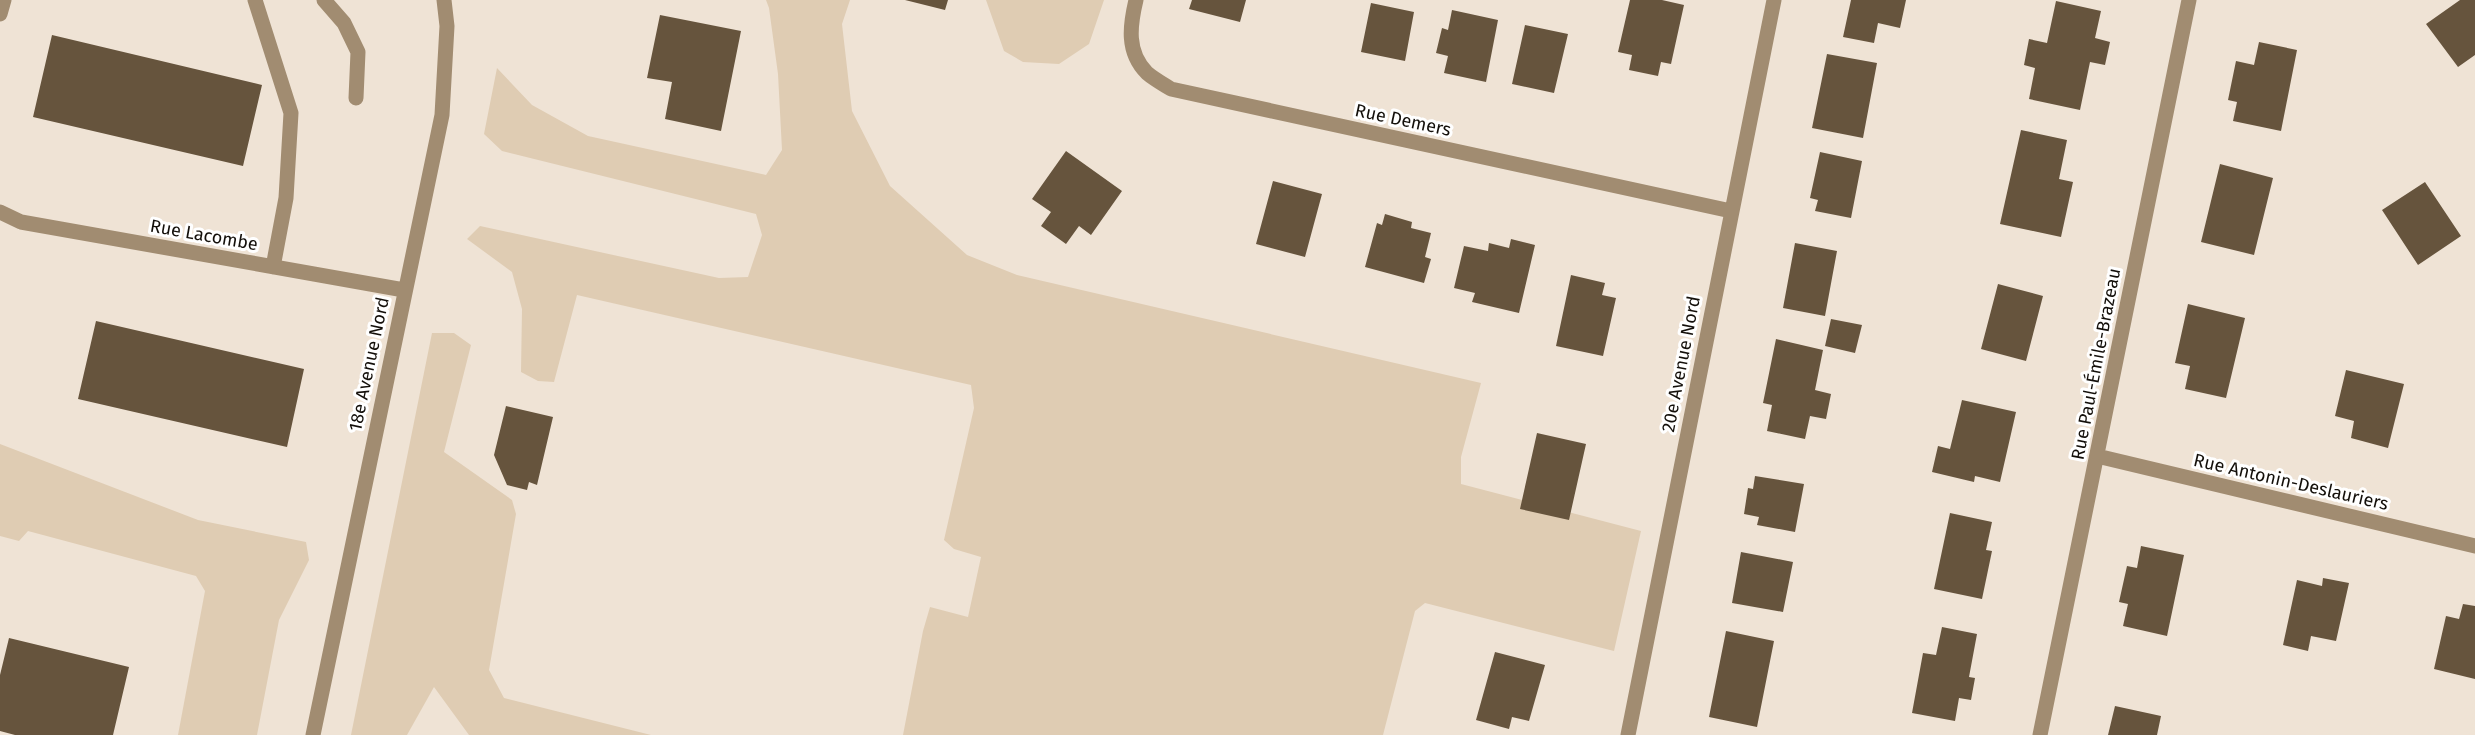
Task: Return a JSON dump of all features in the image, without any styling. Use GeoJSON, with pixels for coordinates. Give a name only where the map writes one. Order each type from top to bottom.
{"type":"FeatureCollection","features":[{"type":"Feature","properties":{"kind":"street"},"geometry":{"type":"LineString","coordinates":[[0,14],[4,0]]}},
{"type":"Feature","properties":{"kind":"street"},"geometry":{"type":"LineString","coordinates":[[255,0],[291,113],[286,198],[273,267]]}},
{"type":"Feature","properties":{"kind":"street"},"geometry":{"type":"LineString","coordinates":[[324,0],[344,23],[358,52],[356,98]]}},
{"type":"Feature","properties":{"kind":"street","name":"18e Avenue Nord"},"geometry":{"type":"LineString","coordinates":[[313,735],[442,115],[447,27],[444,0]]}},
{"type":"Feature","properties":{"kind":"street","name":"Rue Demers"},"geometry":{"type":"LineString","coordinates":[[1136,0],[1129,30],[1135,54],[1146,72],[1171,89],[1731,212]]}},
{"type":"Feature","properties":{"kind":"street","name":"20e Avenue Nord"},"geometry":{"type":"LineString","coordinates":[[1628,735],[1774,0]]}},
{"type":"Feature","properties":{"kind":"street","name":"Rue Paul-Émile-Brazeau"},"geometry":{"type":"LineString","coordinates":[[2040,735],[2189,0]]}},
{"type":"Feature","properties":{"kind":"street","name":"Rue Lacombe"},"geometry":{"type":"LineString","coordinates":[[0,212],[21,222],[404,290]]}},
{"type":"Feature","properties":{"kind":"street","name":"Rue Antonin-Deslauriers"},"geometry":{"type":"LineString","coordinates":[[2097,456],[2475,546]]}},
{"type":"Feature","properties":{"kind":"shaded area"},"geometry":{"type":"Polygon","coordinates":[[[766,0],[850,0],[842,24],[852,111],[890,186],[967,255],[1017,275],[1481,383],[1461,457],[1461,484],[1641,531],[1614,651],[1425,603],[1415,611],[1383,735],[903,735],[923,631],[930,607],[968,617],[981,557],[954,549],[944,540],[974,408],[971,385],[577,295],[554,382],[538,381],[521,372],[522,309],[512,272],[467,239],[480,226],[719,278],[748,277],[762,235],[756,214],[502,151],[484,134],[497,68],[532,105],[588,136],[766,175],[782,150],[778,74],[766,0]]]}},
{"type":"Feature","properties":{"kind":"shaded area"},"geometry":{"type":"Polygon","coordinates":[[[986,0],[1104,0],[1089,44],[1059,64],[1023,62],[1004,51],[986,0]]]}},
{"type":"Feature","properties":{"kind":"shaded area"},"geometry":{"type":"Polygon","coordinates":[[[432,333],[454,333],[471,345],[444,452],[512,500],[516,514],[489,670],[504,698],[651,735],[469,735],[434,687],[407,735],[351,735],[432,333]]]}},
{"type":"Feature","properties":{"kind":"shaded area"},"geometry":{"type":"Polygon","coordinates":[[[0,444],[198,520],[306,542],[309,560],[279,620],[257,735],[178,735],[205,591],[196,576],[28,531],[19,541],[0,536],[0,444]]]}},
{"type":"Feature","properties":{"kind":"building"},"geometry":{"type":"Polygon","coordinates":[[[905,0],[948,0],[945,10],[905,0]]]}},
{"type":"Feature","properties":{"kind":"building"},"geometry":{"type":"Polygon","coordinates":[[[1192,0],[1246,0],[1240,22],[1189,9],[1192,0]]]}},
{"type":"Feature","properties":{"kind":"building"},"geometry":{"type":"Polygon","coordinates":[[[1630,0],[1662,0],[1684,5],[1671,64],[1661,62],[1658,76],[1629,70],[1632,55],[1618,52],[1630,0]]]}},
{"type":"Feature","properties":{"kind":"building"},"geometry":{"type":"Polygon","coordinates":[[[1851,0],[1906,0],[1900,28],[1878,23],[1874,43],[1843,37],[1851,0]]]}},
{"type":"Feature","properties":{"kind":"building"},"geometry":{"type":"Polygon","coordinates":[[[2460,0],[2475,0],[2475,55],[2458,67],[2426,24],[2460,0]]]}},
{"type":"Feature","properties":{"kind":"building"},"geometry":{"type":"Polygon","coordinates":[[[2056,1],[2101,11],[2095,38],[2110,42],[2105,65],[2090,62],[2080,110],[2029,99],[2035,68],[2024,65],[2029,39],[2047,43],[2056,1]]]}},
{"type":"Feature","properties":{"kind":"building"},"geometry":{"type":"Polygon","coordinates":[[[1371,3],[1414,12],[1405,61],[1361,52],[1371,3]]]}},
{"type":"Feature","properties":{"kind":"building"},"geometry":{"type":"Polygon","coordinates":[[[1452,10],[1498,20],[1486,82],[1444,73],[1448,56],[1436,53],[1442,28],[1448,30],[1452,10]]]}},
{"type":"Feature","properties":{"kind":"building"},"geometry":{"type":"Polygon","coordinates":[[[660,15],[741,31],[721,131],[665,119],[672,82],[647,78],[660,15]]]}},
{"type":"Feature","properties":{"kind":"building"},"geometry":{"type":"Polygon","coordinates":[[[1525,25],[1568,34],[1554,93],[1512,84],[1525,25]]]}},
{"type":"Feature","properties":{"kind":"building"},"geometry":{"type":"Polygon","coordinates":[[[52,35],[262,85],[243,166],[33,117],[52,35]]]}},
{"type":"Feature","properties":{"kind":"building"},"geometry":{"type":"Polygon","coordinates":[[[2259,42],[2297,50],[2281,131],[2233,121],[2237,102],[2228,100],[2236,61],[2254,65],[2259,42]]]}},
{"type":"Feature","properties":{"kind":"building"},"geometry":{"type":"Polygon","coordinates":[[[1827,54],[1877,63],[1863,138],[1812,128],[1827,54]]]}},
{"type":"Feature","properties":{"kind":"building"},"geometry":{"type":"Polygon","coordinates":[[[2021,130],[2067,140],[2059,179],[2073,182],[2061,237],[2000,224],[2021,130]]]}},
{"type":"Feature","properties":{"kind":"building"},"geometry":{"type":"Polygon","coordinates":[[[1066,151],[1122,191],[1091,235],[1079,226],[1066,244],[1041,226],[1051,212],[1032,199],[1066,151]]]}},
{"type":"Feature","properties":{"kind":"building"},"geometry":{"type":"Polygon","coordinates":[[[1820,152],[1862,161],[1851,218],[1815,211],[1818,200],[1810,198],[1820,152]]]}},
{"type":"Feature","properties":{"kind":"building"},"geometry":{"type":"Polygon","coordinates":[[[2220,164],[2273,178],[2254,255],[2201,242],[2220,164]]]}},
{"type":"Feature","properties":{"kind":"building"},"geometry":{"type":"Polygon","coordinates":[[[1273,181],[1322,194],[1305,257],[1256,244],[1273,181]]]}},
{"type":"Feature","properties":{"kind":"building"},"geometry":{"type":"Polygon","coordinates":[[[2425,182],[2461,236],[2418,265],[2382,210],[2425,182]]]}},
{"type":"Feature","properties":{"kind":"building"},"geometry":{"type":"Polygon","coordinates":[[[1385,214],[1412,222],[1411,228],[1431,233],[1425,257],[1431,259],[1424,283],[1365,267],[1377,223],[1382,225],[1385,214]]]}},
{"type":"Feature","properties":{"kind":"building"},"geometry":{"type":"Polygon","coordinates":[[[1511,239],[1535,245],[1519,313],[1472,302],[1475,293],[1454,288],[1464,246],[1488,251],[1489,243],[1509,248],[1511,239]]]}},
{"type":"Feature","properties":{"kind":"building"},"geometry":{"type":"Polygon","coordinates":[[[1795,243],[1837,251],[1825,316],[1783,308],[1795,243]]]}},
{"type":"Feature","properties":{"kind":"building"},"geometry":{"type":"Polygon","coordinates":[[[1571,275],[1605,283],[1602,295],[1616,298],[1603,356],[1556,346],[1571,275]]]}},
{"type":"Feature","properties":{"kind":"building"},"geometry":{"type":"Polygon","coordinates":[[[1998,284],[2043,296],[2026,361],[1981,349],[1998,284]]]}},
{"type":"Feature","properties":{"kind":"building"},"geometry":{"type":"Polygon","coordinates":[[[2188,304],[2245,318],[2226,398],[2185,389],[2190,366],[2175,363],[2188,304]]]}},
{"type":"Feature","properties":{"kind":"building"},"geometry":{"type":"Polygon","coordinates":[[[1831,319],[1862,325],[1855,353],[1825,346],[1831,319]]]}},
{"type":"Feature","properties":{"kind":"building"},"geometry":{"type":"Polygon","coordinates":[[[96,321],[304,369],[287,447],[78,399],[96,321]]]}},
{"type":"Feature","properties":{"kind":"building"},"geometry":{"type":"Polygon","coordinates":[[[1776,339],[1823,350],[1815,390],[1831,394],[1826,419],[1810,416],[1805,439],[1767,431],[1772,405],[1763,403],[1776,339]]]}},
{"type":"Feature","properties":{"kind":"building"},"geometry":{"type":"Polygon","coordinates":[[[2346,370],[2404,384],[2388,448],[2351,438],[2354,421],[2335,416],[2346,370]]]}},
{"type":"Feature","properties":{"kind":"building"},"geometry":{"type":"Polygon","coordinates":[[[1962,400],[2016,412],[2000,482],[1975,476],[1974,482],[1932,472],[1938,446],[1950,449],[1962,400]]]}},
{"type":"Feature","properties":{"kind":"building"},"geometry":{"type":"Polygon","coordinates":[[[506,406],[553,417],[537,485],[529,482],[527,490],[507,485],[494,455],[506,406]]]}},
{"type":"Feature","properties":{"kind":"building"},"geometry":{"type":"Polygon","coordinates":[[[1537,433],[1586,444],[1569,520],[1520,509],[1537,433]]]}},
{"type":"Feature","properties":{"kind":"building"},"geometry":{"type":"Polygon","coordinates":[[[1755,476],[1804,484],[1795,532],[1757,525],[1759,517],[1744,514],[1748,488],[1753,489],[1755,476]]]}},
{"type":"Feature","properties":{"kind":"building"},"geometry":{"type":"Polygon","coordinates":[[[1950,513],[1992,522],[1986,550],[1992,551],[1982,599],[1934,589],[1950,513]]]}},
{"type":"Feature","properties":{"kind":"building"},"geometry":{"type":"Polygon","coordinates":[[[2141,546],[2184,555],[2167,636],[2123,626],[2128,604],[2119,602],[2127,566],[2137,568],[2141,546]]]}},
{"type":"Feature","properties":{"kind":"building"},"geometry":{"type":"Polygon","coordinates":[[[1741,552],[1793,562],[1783,612],[1732,603],[1741,552]]]}},
{"type":"Feature","properties":{"kind":"building"},"geometry":{"type":"Polygon","coordinates":[[[2323,578],[2349,583],[2336,641],[2311,636],[2308,651],[2283,645],[2297,580],[2322,586],[2323,578]]]}},
{"type":"Feature","properties":{"kind":"building"},"geometry":{"type":"Polygon","coordinates":[[[2463,604],[2475,606],[2475,679],[2434,669],[2446,616],[2459,619],[2463,604]]]}},
{"type":"Feature","properties":{"kind":"building"},"geometry":{"type":"Polygon","coordinates":[[[1942,627],[1977,634],[1969,677],[1975,678],[1971,700],[1959,698],[1955,721],[1912,713],[1923,653],[1936,655],[1942,627]]]}},
{"type":"Feature","properties":{"kind":"building"},"geometry":{"type":"Polygon","coordinates":[[[1726,631],[1774,641],[1757,727],[1709,717],[1726,631]]]}},
{"type":"Feature","properties":{"kind":"building"},"geometry":{"type":"Polygon","coordinates":[[[9,638],[129,667],[113,735],[15,735],[0,731],[0,675],[9,638]]]}},
{"type":"Feature","properties":{"kind":"building"},"geometry":{"type":"Polygon","coordinates":[[[1495,652],[1545,665],[1529,721],[1512,717],[1509,729],[1476,720],[1495,652]]]}},
{"type":"Feature","properties":{"kind":"building"},"geometry":{"type":"Polygon","coordinates":[[[2115,706],[2161,716],[2157,735],[2108,735],[2115,706]]]}}]}
